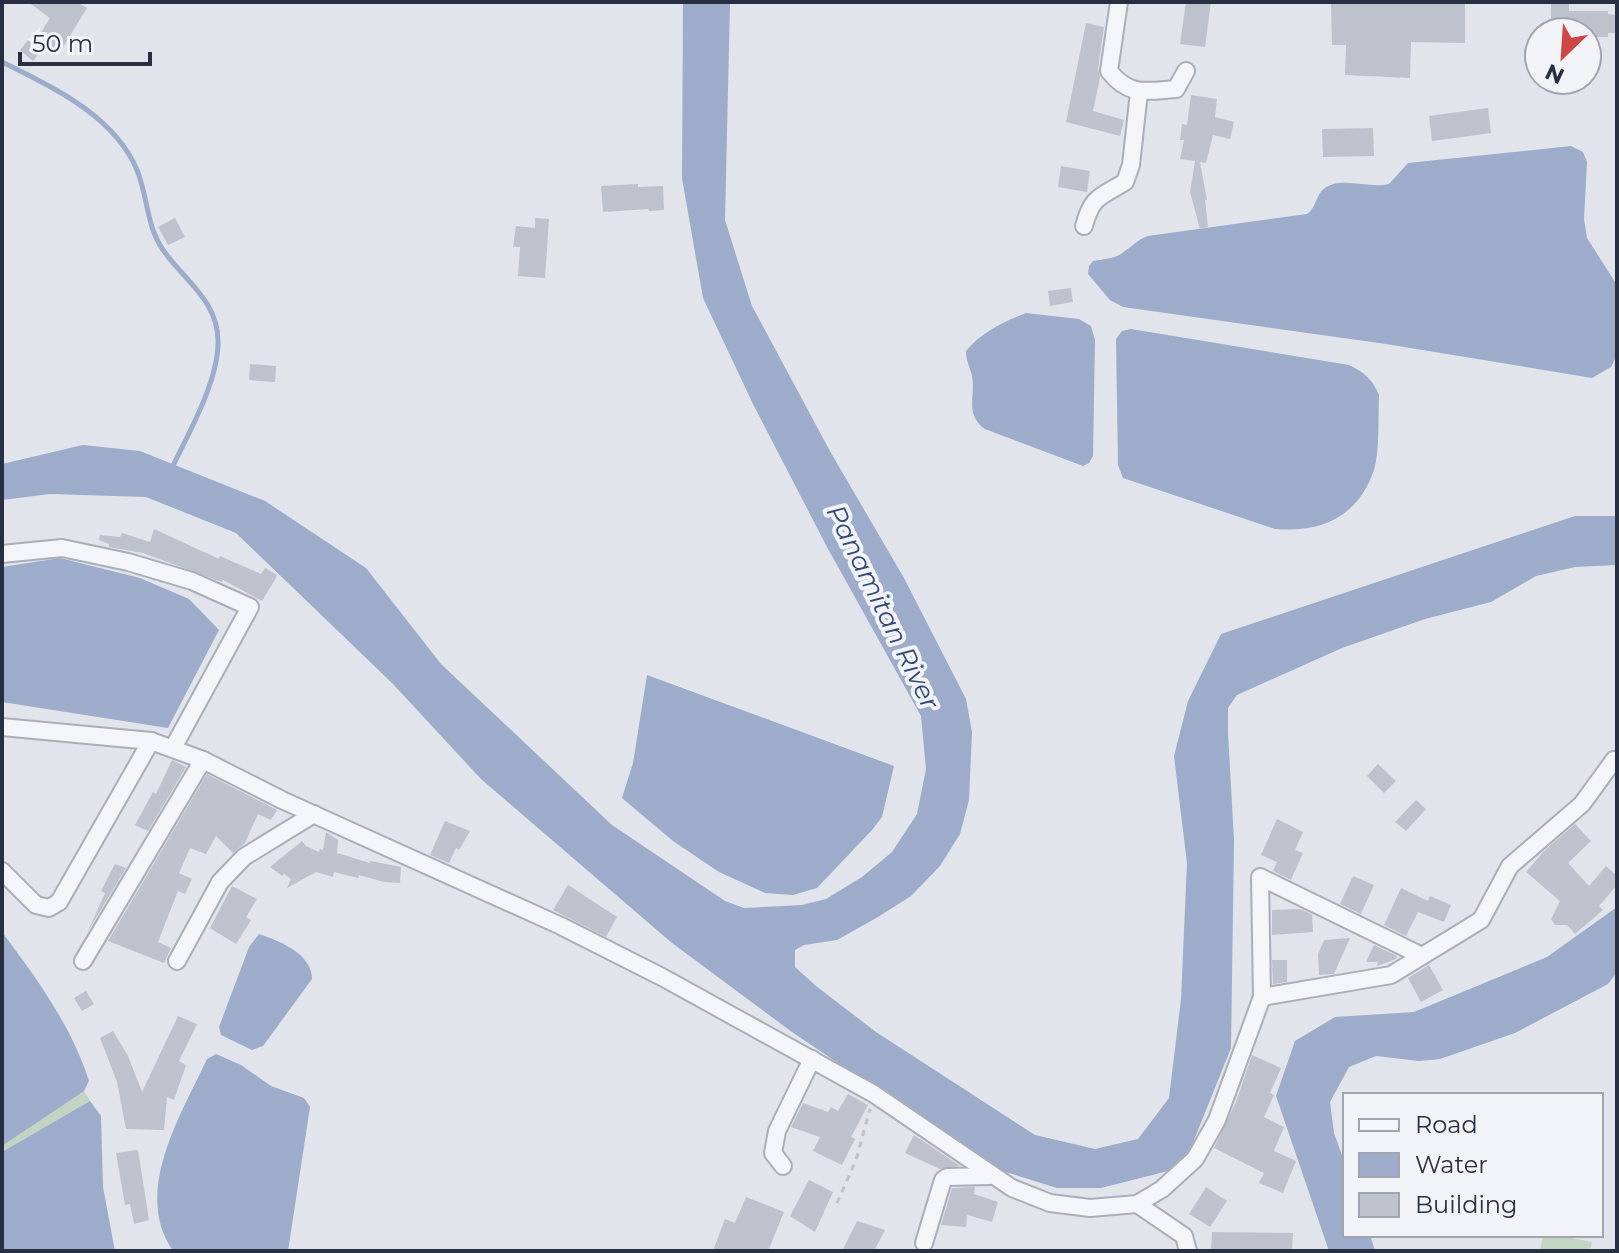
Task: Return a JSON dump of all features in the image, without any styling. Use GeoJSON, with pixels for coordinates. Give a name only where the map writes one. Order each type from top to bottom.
{"type":"FeatureCollection","features":[{"type":"Feature","properties":{"kind":"street"},"geometry":{"type":"LineString","coordinates":[[1119,2],[1109,71],[1119,83],[1139,92],[1176,89],[1186,71]]}},
{"type":"Feature","properties":{"kind":"street"},"geometry":{"type":"LineString","coordinates":[[1084,226],[1089,207],[1096,198],[1125,182],[1131,165],[1139,92]]}},
{"type":"Feature","properties":{"kind":"street"},"geometry":{"type":"LineString","coordinates":[[2,554],[62,548],[128,562],[192,581],[250,607],[173,748]]}},
{"type":"Feature","properties":{"kind":"street"},"geometry":{"type":"LineString","coordinates":[[2,727],[151,741],[203,760],[561,926],[874,1094],[990,1176],[1050,1203],[1090,1208],[1137,1204],[1162,1189],[1195,1159],[1217,1120],[1262,997],[1260,877],[1422,956]]}},
{"type":"Feature","properties":{"kind":"street"},"geometry":{"type":"LineString","coordinates":[[2,871],[36,905],[49,908],[59,902],[151,741]]}},
{"type":"Feature","properties":{"kind":"street"},"geometry":{"type":"LineString","coordinates":[[83,961],[203,760]]}},
{"type":"Feature","properties":{"kind":"street"},"geometry":{"type":"LineString","coordinates":[[1262,997],[1391,975],[1481,920],[1510,866],[1582,804],[1614,760]]}},
{"type":"Feature","properties":{"kind":"street"},"geometry":{"type":"LineString","coordinates":[[177,961],[220,882],[244,857],[314,814]]}},
{"type":"Feature","properties":{"kind":"street"},"geometry":{"type":"LineString","coordinates":[[783,1166],[773,1153],[777,1131],[812,1059]]}},
{"type":"Feature","properties":{"kind":"street"},"geometry":{"type":"LineString","coordinates":[[924,1243],[943,1180],[947,1177],[990,1176]]}},
{"type":"Feature","properties":{"kind":"street"},"geometry":{"type":"LineString","coordinates":[[1137,1204],[1184,1236],[1188,1251]]}},
{"type":"Feature","properties":{"kind":"path"},"geometry":{"type":"LineString","coordinates":[[837,1203],[856,1160],[874,1094]]}},
{"type":"Feature","properties":{"kind":"green space"},"geometry":{"type":"Polygon","coordinates":[[[84,1091],[90,1101],[2,1152],[2,1146],[84,1091]]]}},
{"type":"Feature","properties":{"kind":"green space"},"geometry":{"type":"Polygon","coordinates":[[[1543,1237],[1568,1237],[1592,1242],[1590,1251],[1540,1251],[1543,1237]]]}},
{"type":"Feature","properties":{"kind":"water","name":"Panamitan River"},"geometry":{"type":"Polygon","coordinates":[[[683,2],[730,2],[725,220],[752,306],[831,453],[904,578],[966,699],[972,732],[969,800],[960,834],[940,866],[911,896],[878,917],[837,940],[804,945],[795,950],[795,967],[876,1032],[1035,1135],[1095,1149],[1138,1139],[1169,1098],[1181,999],[1187,863],[1174,756],[1188,701],[1221,634],[1575,516],[1617,516],[1617,565],[1575,567],[1536,576],[1491,602],[1425,619],[1342,648],[1237,695],[1228,708],[1234,840],[1231,1048],[1190,1150],[1168,1171],[1101,1188],[1057,1188],[993,1168],[792,1032],[672,943],[481,779],[393,684],[236,533],[146,497],[50,494],[2,500],[2,464],[83,445],[140,451],[265,501],[366,568],[441,664],[612,825],[725,901],[744,908],[802,905],[826,899],[862,877],[892,852],[917,814],[926,769],[921,716],[827,547],[753,404],[703,298],[682,178],[683,2]]]}},
{"type":"Feature","properties":{"kind":"water"},"geometry":{"type":"Polygon","coordinates":[[[1571,146],[1583,152],[1587,162],[1584,219],[1587,238],[1617,285],[1616,357],[1611,367],[1592,378],[1386,344],[1123,307],[1110,300],[1088,274],[1093,261],[1118,256],[1148,236],[1307,214],[1325,188],[1339,183],[1389,184],[1408,163],[1571,146]]]}},
{"type":"Feature","properties":{"kind":"water"},"geometry":{"type":"Polygon","coordinates":[[[1026,313],[1079,319],[1091,326],[1095,340],[1093,456],[1083,466],[985,429],[975,417],[972,376],[966,351],[993,328],[1026,313]]]}},
{"type":"Feature","properties":{"kind":"water"},"geometry":{"type":"Polygon","coordinates":[[[1131,329],[1349,365],[1364,374],[1379,395],[1378,443],[1374,470],[1358,500],[1336,519],[1322,524],[1292,530],[1275,529],[1123,478],[1118,465],[1116,339],[1122,331],[1131,329]]]}},
{"type":"Feature","properties":{"kind":"water"},"geometry":{"type":"Polygon","coordinates":[[[60,558],[140,578],[189,599],[219,630],[168,728],[2,702],[2,567],[60,558]]]}},
{"type":"Feature","properties":{"kind":"water"},"geometry":{"type":"Polygon","coordinates":[[[647,675],[894,766],[882,817],[817,888],[793,895],[765,893],[719,872],[673,841],[622,798],[633,763],[647,675]]]}},
{"type":"Feature","properties":{"kind":"water"},"geometry":{"type":"Polygon","coordinates":[[[1617,907],[1617,972],[1608,984],[1515,1033],[1440,1059],[1419,1061],[1376,1056],[1349,1067],[1330,1102],[1334,1133],[1343,1158],[1343,1237],[1371,1237],[1375,1251],[1329,1251],[1276,1096],[1295,1041],[1335,1017],[1414,1012],[1547,957],[1617,907]]]}},
{"type":"Feature","properties":{"kind":"water"},"geometry":{"type":"Polygon","coordinates":[[[2,932],[63,1022],[89,1081],[84,1091],[2,1146],[2,932]]]}},
{"type":"Feature","properties":{"kind":"water"},"geometry":{"type":"Polygon","coordinates":[[[259,934],[301,956],[311,970],[312,979],[263,1046],[252,1050],[221,1035],[219,1027],[249,947],[259,934]]]}},
{"type":"Feature","properties":{"kind":"water"},"geometry":{"type":"Polygon","coordinates":[[[216,1054],[241,1065],[271,1086],[304,1098],[310,1107],[288,1251],[173,1251],[162,1228],[157,1204],[165,1154],[207,1059],[216,1054]]]}},
{"type":"Feature","properties":{"kind":"water"},"geometry":{"type":"Polygon","coordinates":[[[90,1101],[101,1116],[103,1187],[115,1251],[2,1251],[2,1152],[90,1101]]]}},
{"type":"Feature","properties":{"kind":"building"},"geometry":{"type":"Polygon","coordinates":[[[28,2],[77,2],[87,8],[60,52],[37,39],[50,18],[28,2]]]}},
{"type":"Feature","properties":{"kind":"building"},"geometry":{"type":"Polygon","coordinates":[[[1186,2],[1211,2],[1205,47],[1180,44],[1186,2]]]}},
{"type":"Feature","properties":{"kind":"building"},"geometry":{"type":"Polygon","coordinates":[[[1331,2],[1465,2],[1465,43],[1411,42],[1410,78],[1345,75],[1346,45],[1332,45],[1331,2]]]}},
{"type":"Feature","properties":{"kind":"building"},"geometry":{"type":"Polygon","coordinates":[[[1551,2],[1569,2],[1569,11],[1608,11],[1608,14],[1617,15],[1617,33],[1608,33],[1608,37],[1603,37],[1603,16],[1551,16],[1551,2]]]}},
{"type":"Feature","properties":{"kind":"building"},"geometry":{"type":"Polygon","coordinates":[[[1086,23],[1104,27],[1098,69],[1100,78],[1093,111],[1124,120],[1120,136],[1066,122],[1086,23]]]}},
{"type":"Feature","properties":{"kind":"building"},"geometry":{"type":"Polygon","coordinates":[[[29,39],[42,50],[33,61],[20,50],[29,39]]]}},
{"type":"Feature","properties":{"kind":"building"},"geometry":{"type":"Polygon","coordinates":[[[1191,95],[1217,99],[1215,117],[1234,122],[1230,139],[1213,135],[1206,163],[1200,162],[1208,227],[1200,229],[1190,192],[1195,161],[1180,159],[1184,140],[1180,140],[1182,124],[1187,125],[1191,95]]]}},
{"type":"Feature","properties":{"kind":"building"},"geometry":{"type":"Polygon","coordinates":[[[1488,108],[1491,133],[1432,141],[1429,116],[1488,108]]]}},
{"type":"Feature","properties":{"kind":"building"},"geometry":{"type":"Polygon","coordinates":[[[1373,128],[1374,156],[1323,157],[1322,129],[1373,128]]]}},
{"type":"Feature","properties":{"kind":"building"},"geometry":{"type":"Polygon","coordinates":[[[1061,166],[1090,171],[1087,192],[1058,187],[1061,166]]]}},
{"type":"Feature","properties":{"kind":"building"},"geometry":{"type":"Polygon","coordinates":[[[638,184],[638,187],[663,186],[664,210],[603,212],[601,186],[638,184]]]}},
{"type":"Feature","properties":{"kind":"building"},"geometry":{"type":"Polygon","coordinates":[[[175,218],[185,237],[168,245],[158,227],[175,218]]]}},
{"type":"Feature","properties":{"kind":"building"},"geometry":{"type":"Polygon","coordinates":[[[535,218],[549,219],[545,278],[518,276],[520,247],[513,247],[516,226],[535,228],[535,218]]]}},
{"type":"Feature","properties":{"kind":"building"},"geometry":{"type":"Polygon","coordinates":[[[1071,288],[1073,302],[1050,306],[1048,291],[1071,288]]]}},
{"type":"Feature","properties":{"kind":"building"},"geometry":{"type":"Polygon","coordinates":[[[250,364],[276,366],[275,382],[249,380],[250,364]]]}},
{"type":"Feature","properties":{"kind":"building"},"geometry":{"type":"Polygon","coordinates":[[[154,529],[219,559],[220,556],[261,574],[265,568],[277,575],[276,578],[262,601],[223,580],[143,553],[109,547],[109,544],[99,540],[100,535],[120,537],[122,533],[150,542],[154,529]]]}},
{"type":"Feature","properties":{"kind":"building"},"geometry":{"type":"Polygon","coordinates":[[[172,760],[186,767],[148,831],[135,825],[153,792],[156,794],[172,760]]]}},
{"type":"Feature","properties":{"kind":"building"},"geometry":{"type":"Polygon","coordinates":[[[1378,764],[1396,781],[1384,793],[1367,776],[1378,764]]]}},
{"type":"Feature","properties":{"kind":"building"},"geometry":{"type":"Polygon","coordinates":[[[207,774],[277,810],[271,820],[258,814],[245,843],[233,853],[216,836],[206,854],[190,848],[179,873],[192,879],[185,894],[178,891],[158,942],[171,948],[164,963],[108,941],[207,774]]]}},
{"type":"Feature","properties":{"kind":"building"},"geometry":{"type":"Polygon","coordinates":[[[1416,800],[1426,809],[1406,831],[1395,822],[1416,800]]]}},
{"type":"Feature","properties":{"kind":"building"},"geometry":{"type":"Polygon","coordinates":[[[1277,819],[1303,832],[1295,850],[1303,853],[1291,880],[1273,871],[1277,862],[1261,855],[1277,819]]]}},
{"type":"Feature","properties":{"kind":"building"},"geometry":{"type":"Polygon","coordinates":[[[445,821],[470,831],[449,863],[430,855],[445,821]]]}},
{"type":"Feature","properties":{"kind":"building"},"geometry":{"type":"Polygon","coordinates":[[[1575,824],[1591,841],[1568,863],[1589,886],[1606,866],[1617,876],[1617,885],[1599,906],[1603,910],[1575,934],[1567,925],[1555,925],[1551,919],[1560,901],[1526,872],[1545,850],[1575,824]]]}},
{"type":"Feature","properties":{"kind":"building"},"geometry":{"type":"Polygon","coordinates":[[[326,832],[338,840],[337,853],[370,863],[401,867],[400,883],[334,872],[333,877],[316,872],[287,888],[291,879],[270,867],[302,841],[319,852],[323,850],[326,832]]]}},
{"type":"Feature","properties":{"kind":"building"},"geometry":{"type":"Polygon","coordinates":[[[115,864],[126,868],[88,931],[105,893],[101,891],[115,864]]]}},
{"type":"Feature","properties":{"kind":"building"},"geometry":{"type":"Polygon","coordinates":[[[1353,876],[1374,885],[1361,914],[1340,904],[1353,876]]]}},
{"type":"Feature","properties":{"kind":"building"},"geometry":{"type":"Polygon","coordinates":[[[568,885],[617,917],[606,937],[553,910],[568,885]]]}},
{"type":"Feature","properties":{"kind":"building"},"geometry":{"type":"Polygon","coordinates":[[[232,886],[257,899],[246,917],[251,920],[236,944],[210,928],[232,886]]]}},
{"type":"Feature","properties":{"kind":"building"},"geometry":{"type":"Polygon","coordinates":[[[1401,888],[1428,901],[1430,896],[1451,905],[1444,922],[1418,912],[1406,936],[1384,925],[1401,888]]]}},
{"type":"Feature","properties":{"kind":"building"},"geometry":{"type":"Polygon","coordinates":[[[1300,909],[1312,914],[1313,932],[1272,935],[1272,910],[1300,909]]]}},
{"type":"Feature","properties":{"kind":"building"},"geometry":{"type":"Polygon","coordinates":[[[1350,938],[1334,974],[1319,975],[1318,954],[1324,940],[1350,938]]]}},
{"type":"Feature","properties":{"kind":"building"},"geometry":{"type":"Polygon","coordinates":[[[1374,945],[1397,956],[1396,959],[1377,966],[1378,962],[1366,962],[1374,945]]]}},
{"type":"Feature","properties":{"kind":"building"},"geometry":{"type":"Polygon","coordinates":[[[1272,960],[1287,960],[1287,982],[1273,984],[1272,960]]]}},
{"type":"Feature","properties":{"kind":"building"},"geometry":{"type":"Polygon","coordinates":[[[1429,965],[1443,990],[1421,1002],[1408,978],[1429,965]]]}},
{"type":"Feature","properties":{"kind":"building"},"geometry":{"type":"Polygon","coordinates":[[[86,991],[94,1004],[82,1011],[74,998],[86,991]]]}},
{"type":"Feature","properties":{"kind":"building"},"geometry":{"type":"Polygon","coordinates":[[[178,1016],[197,1024],[179,1061],[186,1065],[174,1100],[167,1097],[164,1130],[126,1129],[117,1082],[100,1038],[113,1031],[128,1056],[142,1092],[178,1016]]]}},
{"type":"Feature","properties":{"kind":"building"},"geometry":{"type":"Polygon","coordinates":[[[1252,1055],[1281,1068],[1264,1117],[1284,1127],[1274,1151],[1296,1161],[1283,1193],[1259,1183],[1264,1173],[1214,1148],[1236,1102],[1252,1055]]]}},
{"type":"Feature","properties":{"kind":"building"},"geometry":{"type":"Polygon","coordinates":[[[848,1094],[868,1105],[851,1137],[855,1139],[842,1165],[813,1151],[820,1137],[791,1127],[803,1103],[828,1112],[831,1107],[838,1111],[848,1094]]]}},
{"type":"Feature","properties":{"kind":"building"},"geometry":{"type":"Polygon","coordinates":[[[914,1135],[960,1166],[940,1169],[905,1153],[914,1135]]]}},
{"type":"Feature","properties":{"kind":"building"},"geometry":{"type":"Polygon","coordinates":[[[138,1150],[149,1220],[134,1224],[130,1204],[125,1205],[116,1153],[138,1150]]]}},
{"type":"Feature","properties":{"kind":"building"},"geometry":{"type":"Polygon","coordinates":[[[809,1180],[833,1192],[815,1232],[790,1216],[809,1180]]]}},
{"type":"Feature","properties":{"kind":"building"},"geometry":{"type":"Polygon","coordinates":[[[975,1187],[974,1194],[998,1202],[992,1222],[967,1215],[966,1227],[941,1225],[952,1188],[975,1187]]]}},
{"type":"Feature","properties":{"kind":"building"},"geometry":{"type":"Polygon","coordinates":[[[1206,1187],[1227,1201],[1210,1227],[1189,1214],[1206,1187]]]}},
{"type":"Feature","properties":{"kind":"building"},"geometry":{"type":"Polygon","coordinates":[[[746,1197],[784,1212],[768,1251],[713,1251],[725,1219],[735,1223],[746,1197]]]}},
{"type":"Feature","properties":{"kind":"building"},"geometry":{"type":"Polygon","coordinates":[[[857,1221],[885,1230],[874,1251],[842,1251],[857,1221]]]}},
{"type":"Feature","properties":{"kind":"building"},"geometry":{"type":"Polygon","coordinates":[[[1212,1232],[1293,1233],[1292,1251],[1211,1251],[1212,1232]]]}},
{"type":"Feature","properties":{"kind":"waterway"},"geometry":{"type":"LineString","coordinates":[[2,62],[80,105],[113,133],[137,170],[157,240],[199,292],[212,314],[218,341],[213,373],[201,408],[170,472]]}}]}
